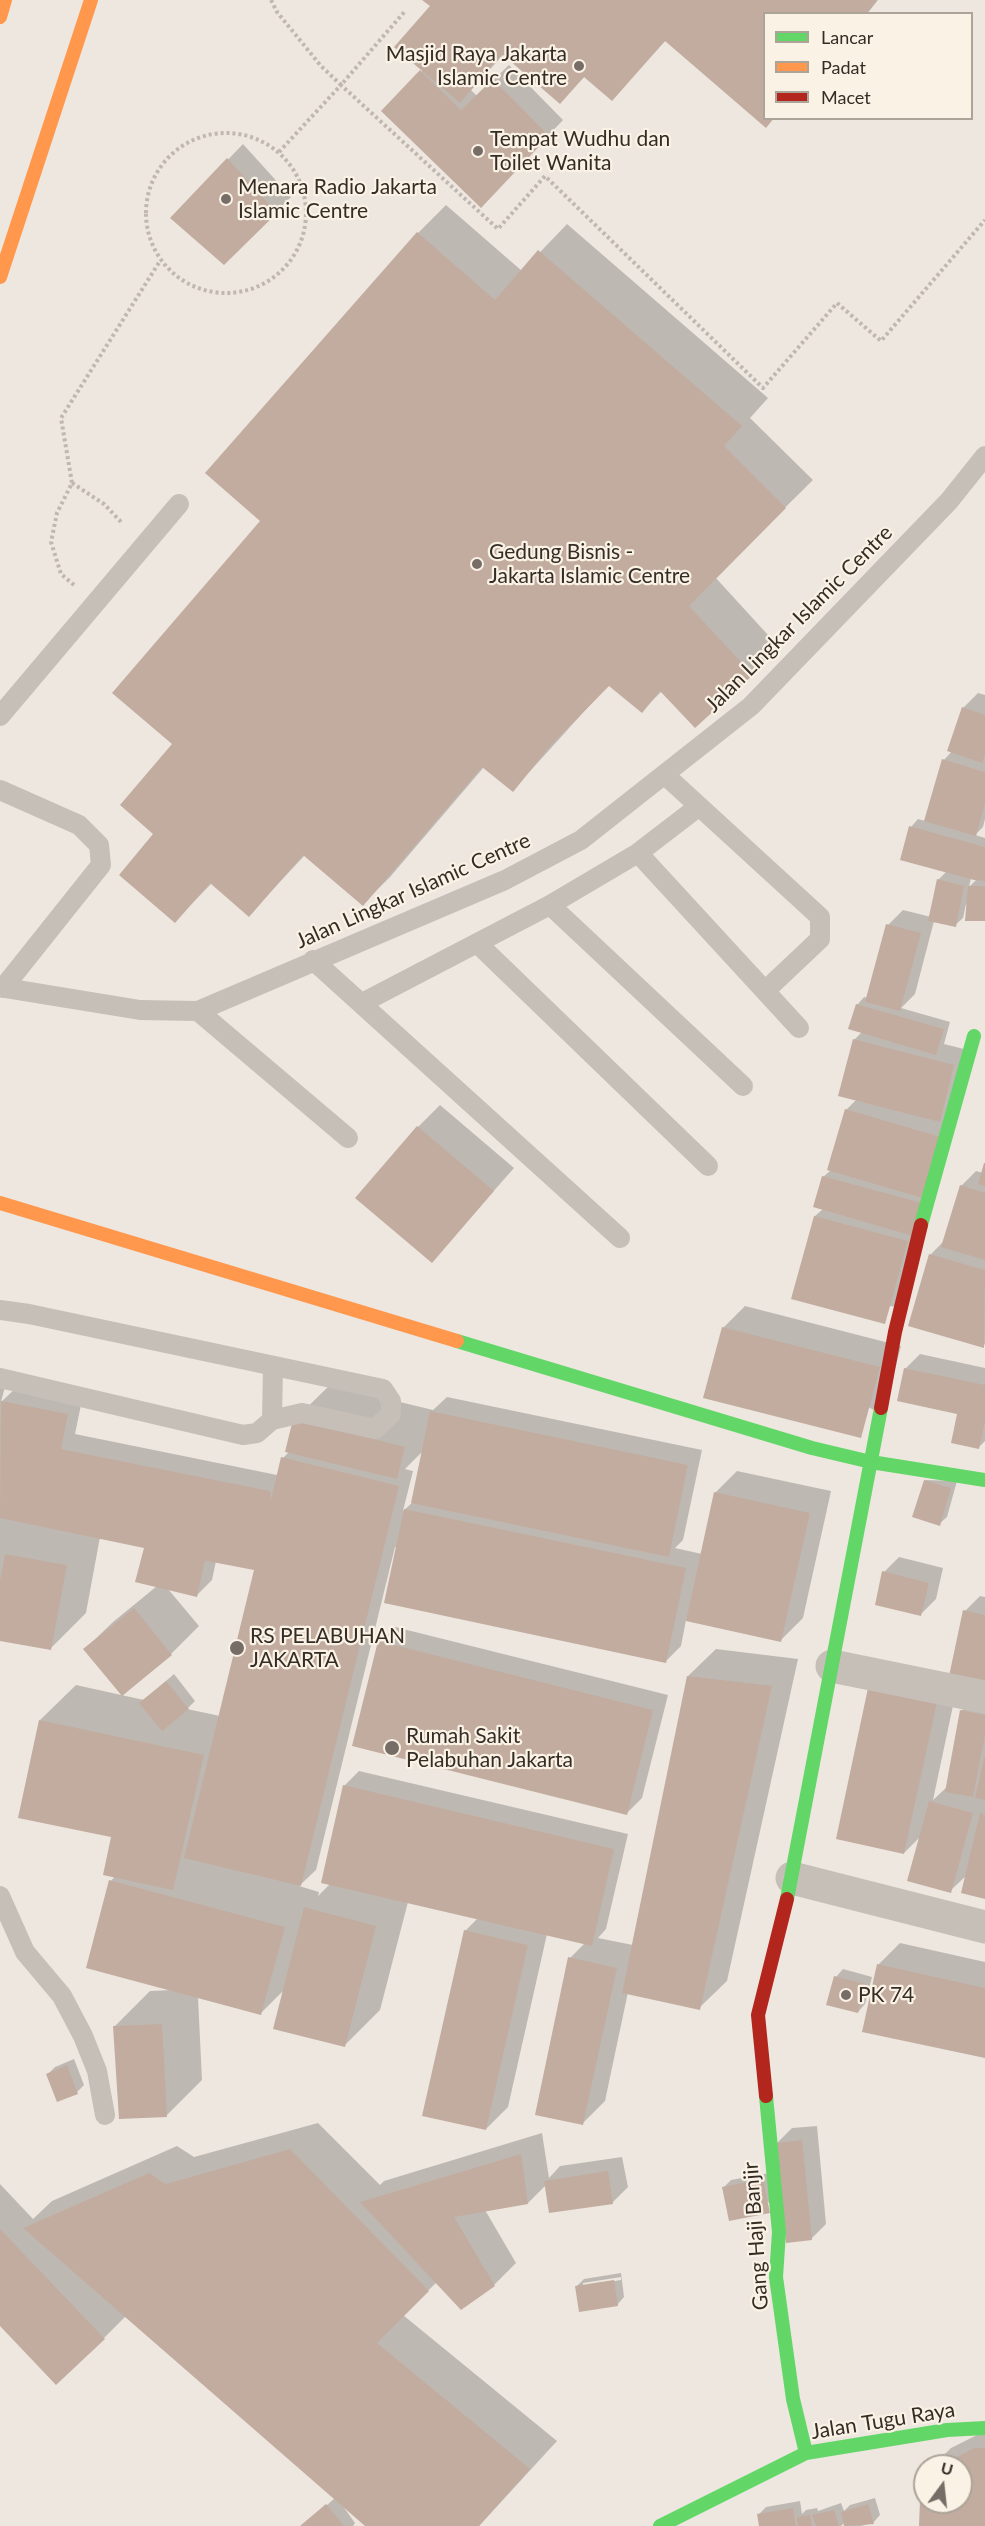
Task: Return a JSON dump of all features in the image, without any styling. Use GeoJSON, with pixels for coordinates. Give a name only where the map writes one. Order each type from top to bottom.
{"type":"FeatureCollection","features":[{"type":"Feature","properties":{"kind":"street"},"geometry":{"type":"LineString","coordinates":[[0,17],[5,0]]}},
{"type":"Feature","properties":{"kind":"street"},"geometry":{"type":"LineString","coordinates":[[0,277],[92,0]]}},
{"type":"Feature","properties":{"kind":"street","name":"Gang Haji Banjir"},"geometry":{"type":"LineString","coordinates":[[806,2453],[793,2399],[776,2277],[779,2232],[758,2015],[792,1878],[895,1332],[910,1268],[974,1036]]}},
{"type":"Feature","properties":{"kind":"street"},"geometry":{"type":"LineString","coordinates":[[0,1203],[812,1448],[872,1462],[985,1480]]}},
{"type":"Feature","properties":{"kind":"street"},"geometry":{"type":"LineString","coordinates":[[832,1666],[985,1697]]}},
{"type":"Feature","properties":{"kind":"street"},"geometry":{"type":"LineString","coordinates":[[792,1878],[985,1927]]}},
{"type":"Feature","properties":{"kind":"street","name":"Jalan Tugu Raya"},"geometry":{"type":"LineString","coordinates":[[660,2526],[806,2453],[947,2430],[985,2428]]}},
{"type":"Feature","properties":{"kind":"lane","name":"Jalan Lingkar Islamic Centre"},"geometry":{"type":"LineString","coordinates":[[1,987],[140,1010],[198,1011],[505,880],[581,840],[751,706],[949,501],[985,456]]}},
{"type":"Feature","properties":{"kind":"lane"},"geometry":{"type":"LineString","coordinates":[[0,717],[179,504]]}},
{"type":"Feature","properties":{"kind":"lane"},"geometry":{"type":"LineString","coordinates":[[665,775],[820,917],[820,939],[765,991]]}},
{"type":"Feature","properties":{"kind":"lane"},"geometry":{"type":"LineString","coordinates":[[0,790],[79,825],[99,845],[101,866],[1,987]]}},
{"type":"Feature","properties":{"kind":"lane"},"geometry":{"type":"LineString","coordinates":[[362,1003],[550,905],[639,853],[698,807]]}},
{"type":"Feature","properties":{"kind":"lane"},"geometry":{"type":"LineString","coordinates":[[639,853],[799,1028]]}},
{"type":"Feature","properties":{"kind":"lane"},"geometry":{"type":"LineString","coordinates":[[550,905],[742,1086]]}},
{"type":"Feature","properties":{"kind":"lane"},"geometry":{"type":"LineString","coordinates":[[477,943],[708,1166]]}},
{"type":"Feature","properties":{"kind":"lane"},"geometry":{"type":"LineString","coordinates":[[313,960],[620,1238]]}},
{"type":"Feature","properties":{"kind":"lane"},"geometry":{"type":"LineString","coordinates":[[198,1011],[348,1138]]}},
{"type":"Feature","properties":{"kind":"lane"},"geometry":{"type":"LineString","coordinates":[[0,1310],[383,1389],[391,1401],[391,1414],[375,1429],[302,1413],[272,1420],[257,1433],[243,1435],[0,1378]]}},
{"type":"Feature","properties":{"kind":"lane"},"geometry":{"type":"LineString","coordinates":[[272,1420],[273,1366]]}},
{"type":"Feature","properties":{"kind":"lane"},"geometry":{"type":"LineString","coordinates":[[0,1896],[25,1952],[62,1996],[83,2036],[98,2071],[105,2115]]}},
{"type":"Feature","properties":{"kind":"path"},"geometry":{"type":"LineString","coordinates":[[271,0],[277,12],[321,66],[498,229],[544,176],[763,388],[837,303],[882,340],[985,220]]}},
{"type":"Feature","properties":{"kind":"path"},"geometry":{"type":"LineString","coordinates":[[279,152],[406,10]]}},
{"type":"Feature","properties":{"kind":"path"},"geometry":{"type":"LineString","coordinates":[[221,132],[241,134],[261,140],[279,152],[296,174],[306,201],[303,239],[294,256],[282,271],[263,284],[242,291],[220,292],[198,288],[178,276],[160,261],[151,241],[146,219],[147,197],[154,176],[166,159],[182,145],[200,136],[221,132]]}},
{"type":"Feature","properties":{"kind":"path"},"geometry":{"type":"LineString","coordinates":[[96,602],[61,574],[51,542],[57,513],[72,483],[62,418],[160,261]]}},
{"type":"Feature","properties":{"kind":"path"},"geometry":{"type":"LineString","coordinates":[[72,483],[104,504],[123,524],[132,560]]}},
{"type":"Feature","properties":{"kind":"building","name":"Masjid Raya Jakarta Islamic Centre"},"geometry":{"type":"Polygon","coordinates":[[[422,0],[877,0],[868,12],[763,12],[763,120],[772,120],[766,128],[665,41],[612,101],[584,77],[560,104],[502,54],[460,103],[394,47],[430,6],[422,0]]]}},
{"type":"Feature","properties":{"kind":"building","name":"Tempat Wudhu dan Toilet Wanita"},"geometry":{"type":"Polygon","coordinates":[[[420,70],[461,110],[493,79],[549,136],[481,208],[381,111],[420,70]]]}},
{"type":"Feature","properties":{"kind":"building","name":"Menara Radio Jakarta Islamic Centre"},"geometry":{"type":"Polygon","coordinates":[[[227,158],[277,213],[224,265],[170,218],[227,158]]]}},
{"type":"Feature","properties":{"kind":"building","name":"Gedung Bisnis - Jakarta Islamic Centre"},"geometry":{"type":"Polygon","coordinates":[[[417,232],[495,300],[538,250],[742,426],[724,446],[786,508],[689,606],[753,675],[695,728],[660,691],[642,713],[609,686],[551,745],[513,792],[482,767],[363,906],[303,855],[249,917],[210,883],[175,923],[119,875],[153,834],[120,805],[172,744],[112,693],[260,521],[205,473],[417,232]]]}},
{"type":"Feature","properties":{"kind":"building"},"geometry":{"type":"Polygon","coordinates":[[[962,707],[985,715],[985,755],[982,763],[947,751],[962,707]]]}},
{"type":"Feature","properties":{"kind":"building"},"geometry":{"type":"Polygon","coordinates":[[[942,759],[985,772],[985,804],[976,836],[924,821],[942,759]]]}},
{"type":"Feature","properties":{"kind":"building"},"geometry":{"type":"Polygon","coordinates":[[[909,826],[985,847],[985,881],[900,860],[909,826]]]}},
{"type":"Feature","properties":{"kind":"building"},"geometry":{"type":"Polygon","coordinates":[[[937,879],[964,886],[956,927],[928,921],[937,879]]]}},
{"type":"Feature","properties":{"kind":"building"},"geometry":{"type":"Polygon","coordinates":[[[968,886],[985,886],[985,921],[965,921],[968,886]]]}},
{"type":"Feature","properties":{"kind":"building"},"geometry":{"type":"Polygon","coordinates":[[[886,924],[921,933],[900,1011],[865,1002],[886,924]]]}},
{"type":"Feature","properties":{"kind":"building"},"geometry":{"type":"Polygon","coordinates":[[[856,1004],[944,1029],[936,1055],[848,1029],[856,1004]]]}},
{"type":"Feature","properties":{"kind":"building"},"geometry":{"type":"Polygon","coordinates":[[[853,1039],[954,1065],[940,1122],[838,1096],[853,1039]]]}},
{"type":"Feature","properties":{"kind":"building"},"geometry":{"type":"Polygon","coordinates":[[[845,1109],[944,1138],[926,1199],[827,1170],[845,1109]]]}},
{"type":"Feature","properties":{"kind":"building"},"geometry":{"type":"Polygon","coordinates":[[[417,1126],[494,1191],[432,1263],[355,1198],[417,1126]]]}},
{"type":"Feature","properties":{"kind":"building"},"geometry":{"type":"Polygon","coordinates":[[[985,1163],[985,1186],[978,1184],[985,1163]]]}},
{"type":"Feature","properties":{"kind":"building"},"geometry":{"type":"Polygon","coordinates":[[[822,1176],[922,1203],[913,1236],[813,1207],[822,1176]]]}},
{"type":"Feature","properties":{"kind":"building"},"geometry":{"type":"Polygon","coordinates":[[[960,1185],[985,1193],[985,1260],[941,1247],[960,1185]]]}},
{"type":"Feature","properties":{"kind":"building"},"geometry":{"type":"Polygon","coordinates":[[[814,1216],[908,1241],[885,1324],[791,1299],[814,1216]]]}},
{"type":"Feature","properties":{"kind":"building"},"geometry":{"type":"Polygon","coordinates":[[[929,1254],[985,1270],[984,1348],[908,1326],[929,1254]]]}},
{"type":"Feature","properties":{"kind":"building"},"geometry":{"type":"Polygon","coordinates":[[[722,1327],[880,1367],[861,1438],[703,1398],[722,1327]]]}},
{"type":"Feature","properties":{"kind":"building"},"geometry":{"type":"Polygon","coordinates":[[[904,1368],[985,1385],[985,1421],[979,1449],[951,1443],[957,1414],[897,1401],[904,1368]]]}},
{"type":"Feature","properties":{"kind":"building"},"geometry":{"type":"Polygon","coordinates":[[[1,1401],[68,1414],[61,1449],[270,1491],[271,1500],[281,1457],[399,1486],[301,1886],[184,1858],[254,1570],[202,1560],[205,1561],[197,1597],[135,1582],[144,1548],[0,1518],[1,1401]]]}},
{"type":"Feature","properties":{"kind":"building"},"geometry":{"type":"Polygon","coordinates":[[[430,1411],[688,1465],[669,1557],[411,1503],[430,1411]]]}},
{"type":"Feature","properties":{"kind":"building"},"geometry":{"type":"Polygon","coordinates":[[[293,1419],[405,1447],[397,1479],[285,1452],[293,1419]]]}},
{"type":"Feature","properties":{"kind":"building"},"geometry":{"type":"Polygon","coordinates":[[[924,1480],[951,1488],[940,1526],[912,1517],[924,1480]]]}},
{"type":"Feature","properties":{"kind":"building"},"geometry":{"type":"Polygon","coordinates":[[[714,1492],[810,1513],[781,1642],[686,1621],[714,1492]]]}},
{"type":"Feature","properties":{"kind":"building"},"geometry":{"type":"Polygon","coordinates":[[[404,1509],[686,1568],[666,1663],[384,1603],[404,1509]]]}},
{"type":"Feature","properties":{"kind":"building"},"geometry":{"type":"Polygon","coordinates":[[[5,1554],[67,1565],[51,1650],[0,1641],[0,1581],[5,1554]]]}},
{"type":"Feature","properties":{"kind":"building"},"geometry":{"type":"Polygon","coordinates":[[[882,1571],[929,1583],[921,1616],[875,1605],[882,1571]]]}},
{"type":"Feature","properties":{"kind":"building"},"geometry":{"type":"Polygon","coordinates":[[[134,1608],[172,1655],[122,1696],[83,1649],[134,1608]]]}},
{"type":"Feature","properties":{"kind":"building"},"geometry":{"type":"Polygon","coordinates":[[[963,1610],[985,1615],[985,1689],[948,1681],[963,1610]]]}},
{"type":"Feature","properties":{"kind":"building"},"geometry":{"type":"Polygon","coordinates":[[[378,1641],[653,1710],[627,1815],[352,1746],[378,1641]]]}},
{"type":"Feature","properties":{"kind":"building"},"geometry":{"type":"Polygon","coordinates":[[[687,1676],[772,1686],[700,2010],[622,1993],[687,1676]]]}},
{"type":"Feature","properties":{"kind":"building"},"geometry":{"type":"Polygon","coordinates":[[[166,1681],[189,1709],[162,1731],[139,1703],[166,1681]]]}},
{"type":"Feature","properties":{"kind":"building"},"geometry":{"type":"Polygon","coordinates":[[[868,1688],[937,1702],[904,1854],[836,1839],[868,1688]]]}},
{"type":"Feature","properties":{"kind":"building"},"geometry":{"type":"Polygon","coordinates":[[[960,1710],[985,1715],[985,1735],[973,1797],[945,1792],[960,1710]]]}},
{"type":"Feature","properties":{"kind":"building"},"geometry":{"type":"Polygon","coordinates":[[[39,1720],[204,1755],[173,1890],[103,1875],[111,1837],[18,1818],[39,1720]]]}},
{"type":"Feature","properties":{"kind":"building"},"geometry":{"type":"Polygon","coordinates":[[[985,1758],[985,1800],[975,1798],[985,1758]]]}},
{"type":"Feature","properties":{"kind":"building"},"geometry":{"type":"Polygon","coordinates":[[[343,1785],[614,1849],[592,1946],[321,1883],[343,1785]]]}},
{"type":"Feature","properties":{"kind":"building"},"geometry":{"type":"Polygon","coordinates":[[[929,1801],[973,1813],[951,1893],[907,1881],[929,1801]]]}},
{"type":"Feature","properties":{"kind":"building"},"geometry":{"type":"Polygon","coordinates":[[[980,1813],[985,1815],[985,1899],[961,1893],[980,1813]]]}},
{"type":"Feature","properties":{"kind":"building"},"geometry":{"type":"Polygon","coordinates":[[[109,1880],[285,1927],[261,2015],[86,1968],[109,1880]]]}},
{"type":"Feature","properties":{"kind":"building"},"geometry":{"type":"Polygon","coordinates":[[[304,1907],[376,1926],[345,2047],[273,2029],[304,1907]]]}},
{"type":"Feature","properties":{"kind":"building"},"geometry":{"type":"Polygon","coordinates":[[[464,1930],[528,1945],[486,2130],[422,2116],[464,1930]]]}},
{"type":"Feature","properties":{"kind":"building"},"geometry":{"type":"Polygon","coordinates":[[[568,1957],[617,1968],[583,2125],[535,2115],[568,1957]]]}},
{"type":"Feature","properties":{"kind":"building"},"geometry":{"type":"Polygon","coordinates":[[[877,1964],[985,1988],[985,2058],[862,2032],[877,1964]]]}},
{"type":"Feature","properties":{"kind":"building","name":"PK 74"},"geometry":{"type":"Polygon","coordinates":[[[834,1976],[866,1984],[858,2013],[826,2005],[834,1976]]]}},
{"type":"Feature","properties":{"kind":"building"},"geometry":{"type":"Polygon","coordinates":[[[162,2024],[167,2117],[119,2119],[113,2026],[162,2024]]]}},
{"type":"Feature","properties":{"kind":"building"},"geometry":{"type":"Polygon","coordinates":[[[67,2065],[78,2094],[57,2102],[46,2074],[67,2065]]]}},
{"type":"Feature","properties":{"kind":"building"},"geometry":{"type":"Polygon","coordinates":[[[802,2140],[812,2240],[786,2243],[776,2143],[802,2140]]]}},
{"type":"Feature","properties":{"kind":"building"},"geometry":{"type":"Polygon","coordinates":[[[290,2149],[429,2291],[377,2343],[530,2469],[479,2526],[365,2526],[23,2228],[149,2173],[166,2184],[290,2149]]]}},
{"type":"Feature","properties":{"kind":"building"},"geometry":{"type":"Polygon","coordinates":[[[521,2154],[528,2204],[454,2217],[495,2286],[461,2310],[360,2202],[521,2154]]]}},
{"type":"Feature","properties":{"kind":"building"},"geometry":{"type":"Polygon","coordinates":[[[608,2171],[613,2204],[549,2213],[544,2181],[608,2171]]]}},
{"type":"Feature","properties":{"kind":"building"},"geometry":{"type":"Polygon","coordinates":[[[763,2179],[770,2213],[729,2221],[722,2187],[763,2179]]]}},
{"type":"Feature","properties":{"kind":"building"},"geometry":{"type":"Polygon","coordinates":[[[0,2229],[105,2339],[56,2385],[0,2326],[0,2229]]]}},
{"type":"Feature","properties":{"kind":"building"},"geometry":{"type":"Polygon","coordinates":[[[614,2280],[618,2306],[579,2312],[575,2286],[614,2280]]]}},
{"type":"Feature","properties":{"kind":"building"},"geometry":{"type":"Polygon","coordinates":[[[974,2448],[985,2448],[985,2526],[919,2526],[919,2514],[973,2514],[973,2454],[963,2454],[974,2448]]]}},
{"type":"Feature","properties":{"kind":"building"},"geometry":{"type":"Polygon","coordinates":[[[326,2504],[344,2526],[300,2526],[326,2504]]]}},
{"type":"Feature","properties":{"kind":"building"},"geometry":{"type":"Polygon","coordinates":[[[868,2504],[874,2524],[844,2526],[841,2512],[868,2504]]]}},
{"type":"Feature","properties":{"kind":"building"},"geometry":{"type":"Polygon","coordinates":[[[793,2508],[796,2526],[759,2526],[757,2514],[793,2508]]]}},
{"type":"Feature","properties":{"kind":"building"},"geometry":{"type":"Polygon","coordinates":[[[834,2510],[839,2526],[816,2526],[812,2515],[834,2510]]]}},
{"type":"Feature","properties":{"kind":"building"},"geometry":{"type":"Polygon","coordinates":[[[810,2515],[812,2526],[798,2526],[797,2517],[810,2515]]]}},
{"type":"Feature","properties":{"kind":"traffic: fast"},"geometry":{"type":"LineString","coordinates":[[921,1225],[974,1036]]}},
{"type":"Feature","properties":{"kind":"traffic: fast"},"geometry":{"type":"LineString","coordinates":[[457,1341],[812,1448],[871,1462],[985,1480]]}},
{"type":"Feature","properties":{"kind":"traffic: fast"},"geometry":{"type":"LineString","coordinates":[[787,1899],[881,1408]]}},
{"type":"Feature","properties":{"kind":"traffic: fast"},"geometry":{"type":"LineString","coordinates":[[766,2096],[779,2232],[776,2277],[793,2399],[806,2453]]}},
{"type":"Feature","properties":{"kind":"traffic: fast"},"geometry":{"type":"LineString","coordinates":[[660,2526],[806,2453],[947,2430],[985,2428]]}},
{"type":"Feature","properties":{"kind":"traffic: slow"},"geometry":{"type":"LineString","coordinates":[[0,17],[5,0]]}},
{"type":"Feature","properties":{"kind":"traffic: slow"},"geometry":{"type":"LineString","coordinates":[[0,277],[91,0]]}},
{"type":"Feature","properties":{"kind":"traffic: slow"},"geometry":{"type":"LineString","coordinates":[[0,1203],[457,1341]]}},
{"type":"Feature","properties":{"kind":"traffic: jam"},"geometry":{"type":"LineString","coordinates":[[881,1408],[895,1332],[921,1225]]}},
{"type":"Feature","properties":{"kind":"traffic: jam"},"geometry":{"type":"LineString","coordinates":[[766,2096],[758,2015],[787,1899]]}},
{"type":"Feature","properties":{"kind":"place","name":"Masjid Raya Jakarta Islamic Centre"},"geometry":{"type":"Point","coordinates":[579,66]}},
{"type":"Feature","properties":{"kind":"place","name":"Tempat Wudhu dan Toilet Wanita"},"geometry":{"type":"Point","coordinates":[478,151]}},
{"type":"Feature","properties":{"kind":"place","name":"Menara Radio Jakarta Islamic Centre"},"geometry":{"type":"Point","coordinates":[226,199]}},
{"type":"Feature","properties":{"kind":"place","name":"Gedung Bisnis - Jakarta Islamic Centre"},"geometry":{"type":"Point","coordinates":[477,564]}},
{"type":"Feature","properties":{"kind":"place","name":"RS PELABUHAN JAKARTA"},"geometry":{"type":"Point","coordinates":[237,1648]}},
{"type":"Feature","properties":{"kind":"place","name":"Rumah Sakit Pelabuhan Jakarta"},"geometry":{"type":"Point","coordinates":[392,1748]}},
{"type":"Feature","properties":{"kind":"place","name":"PK 74"},"geometry":{"type":"Point","coordinates":[846,1995]}}]}
